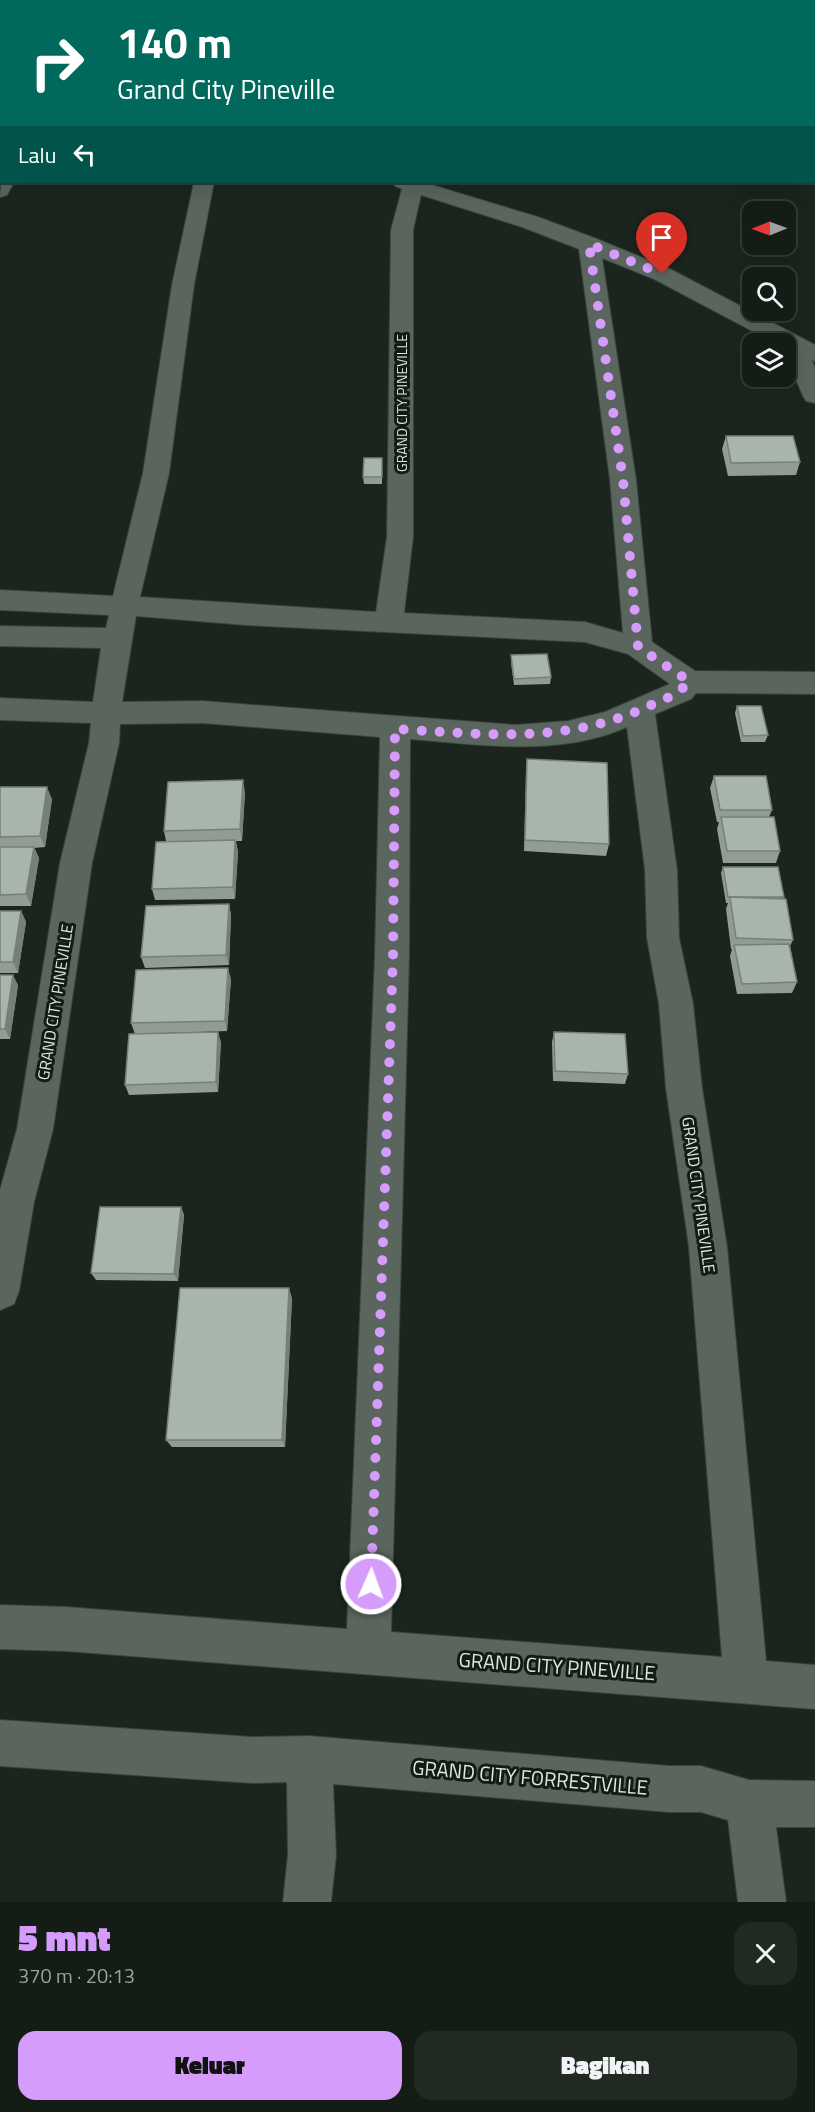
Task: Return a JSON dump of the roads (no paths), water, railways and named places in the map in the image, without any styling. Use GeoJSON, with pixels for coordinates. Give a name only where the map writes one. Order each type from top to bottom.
{"type":"FeatureCollection","features":[{"type":"Feature","properties":{"kind":"street","name":"GRAND CITY PINEVILLE"},"geometry":{"type":"LineString","coordinates":[[0,1291],[15,1203],[35,1129],[76,863],[104,743],[117,638],[156,473],[183,285],[204,183]]}},
{"type":"Feature","properties":{"kind":"street","name":"GRAND CITY PINEVILLE"},"geometry":{"type":"LineString","coordinates":[[389,621],[400,537],[402,230],[408,183],[530,222],[589,244],[662,274],[775,333]]}},
{"type":"Feature","properties":{"kind":"street"},"geometry":{"type":"LineString","coordinates":[[589,244],[623,480],[638,647]]}},
{"type":"Feature","properties":{"kind":"street","name":"GRAND CITY PINEVILLE"},"geometry":{"type":"LineString","coordinates":[[796,344],[815,354]]}},
{"type":"Feature","properties":{"kind":"street"},"geometry":{"type":"LineString","coordinates":[[796,351],[815,396]]}},
{"type":"Feature","properties":{"kind":"street"},"geometry":{"type":"LineString","coordinates":[[0,600],[585,632],[638,647],[689,681],[815,683]]}},
{"type":"Feature","properties":{"kind":"street"},"geometry":{"type":"LineString","coordinates":[[0,636],[117,638]]}},
{"type":"Feature","properties":{"kind":"street"},"geometry":{"type":"LineString","coordinates":[[0,709],[106,713],[202,712],[395,729],[525,735],[568,732],[612,721],[640,711],[681,691],[689,681]]}},
{"type":"Feature","properties":{"kind":"street","name":"GRAND CITY PINEVILLE"},"geometry":{"type":"LineString","coordinates":[[640,711],[662,870],[663,938],[676,1004],[684,1088],[708,1247],[746,1680]]}},
{"type":"Feature","properties":{"kind":"street"},"geometry":{"type":"LineString","coordinates":[[368,1653],[393,956],[395,729]]}},
{"type":"Feature","properties":{"kind":"street","name":"GRAND CITY PINEVILLE"},"geometry":{"type":"LineString","coordinates":[[0,1627],[66,1629],[815,1687]]}},
{"type":"Feature","properties":{"kind":"street","name":"GRAND CITY FORRESTVILLE"},"geometry":{"type":"LineString","coordinates":[[0,1743],[252,1760],[309,1759],[669,1789],[701,1789],[749,1803],[815,1804]]}},
{"type":"Feature","properties":{"kind":"street"},"geometry":{"type":"LineString","coordinates":[[307,1902],[312,1855],[309,1759]]}},
{"type":"Feature","properties":{"kind":"street"},"geometry":{"type":"LineString","coordinates":[[749,1803],[762,1902]]}}]}
